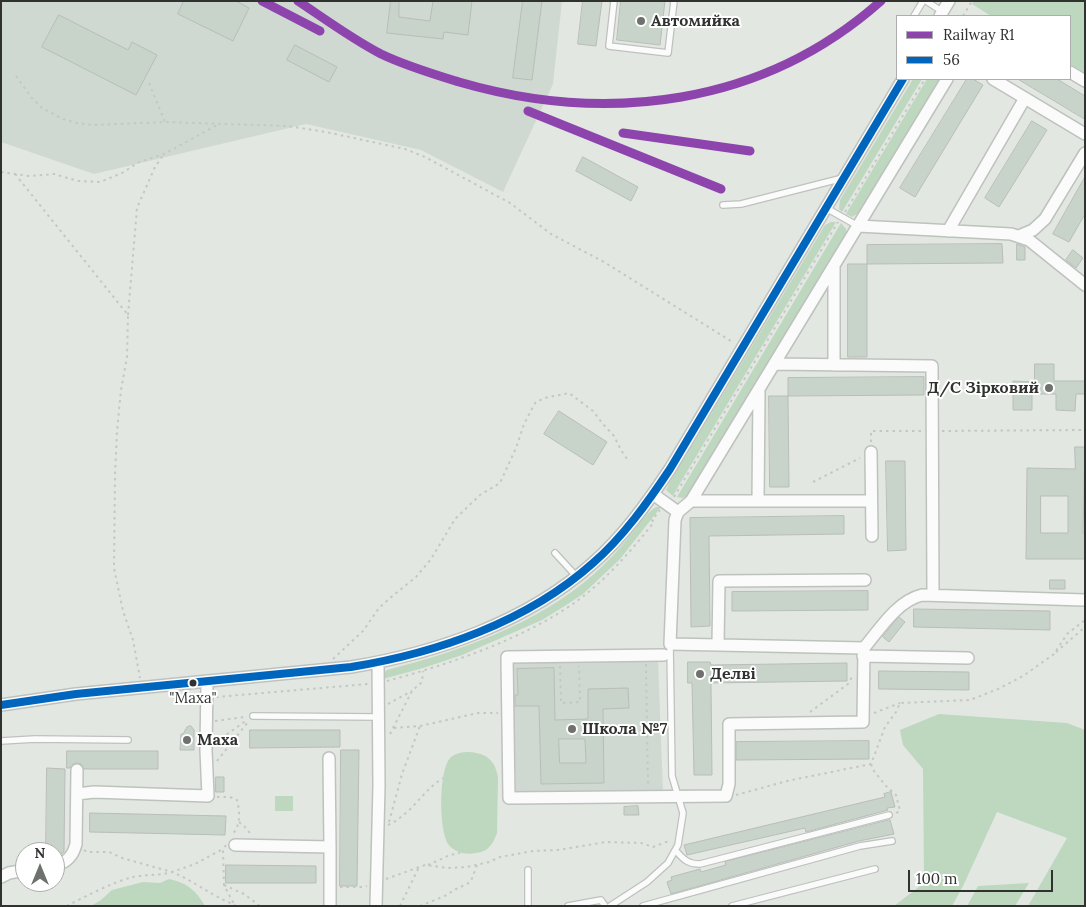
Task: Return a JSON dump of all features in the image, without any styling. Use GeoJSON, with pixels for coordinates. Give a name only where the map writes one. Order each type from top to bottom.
{"type":"FeatureCollection","features":[{"type":"Feature","properties":{"kind":"street"},"geometry":{"type":"LineString","coordinates":[[1071,73],[1085,81]]}},
{"type":"Feature","properties":{"kind":"street"},"geometry":{"type":"LineString","coordinates":[[1,705],[76,694],[378,663],[420,652],[499,623],[542,600],[577,576],[609,547],[653,494],[902,80]]}},
{"type":"Feature","properties":{"kind":"street"},"geometry":{"type":"LineString","coordinates":[[946,80],[691,501],[678,512],[675,520],[670,644],[718,645],[864,655],[968,658]]}},
{"type":"Feature","properties":{"kind":"street"},"geometry":{"type":"LineString","coordinates":[[995,80],[1085,134]]}},
{"type":"Feature","properties":{"kind":"street"},"geometry":{"type":"LineString","coordinates":[[948,230],[1025,98]]}},
{"type":"Feature","properties":{"kind":"street"},"geometry":{"type":"LineString","coordinates":[[1019,236],[1033,230],[1045,219],[1085,153]]}},
{"type":"Feature","properties":{"kind":"street"},"geometry":{"type":"LineString","coordinates":[[858,226],[1002,232],[1019,236],[1029,240],[1085,285]]}},
{"type":"Feature","properties":{"kind":"street"},"geometry":{"type":"LineString","coordinates":[[834,265],[834,365]]}},
{"type":"Feature","properties":{"kind":"street"},"geometry":{"type":"LineString","coordinates":[[774,364],[932,366],[933,594]]}},
{"type":"Feature","properties":{"kind":"street"},"geometry":{"type":"LineString","coordinates":[[758,500],[759,390]]}},
{"type":"Feature","properties":{"kind":"street"},"geometry":{"type":"LineString","coordinates":[[871,452],[872,536]]}},
{"type":"Feature","properties":{"kind":"street"},"geometry":{"type":"LineString","coordinates":[[653,494],[678,512]]}},
{"type":"Feature","properties":{"kind":"street"},"geometry":{"type":"LineString","coordinates":[[691,501],[871,501]]}},
{"type":"Feature","properties":{"kind":"street"},"geometry":{"type":"LineString","coordinates":[[718,645],[719,581],[865,580]]}},
{"type":"Feature","properties":{"kind":"street"},"geometry":{"type":"LineString","coordinates":[[664,655],[507,657],[509,798],[726,796],[728,784],[728,724],[864,722],[864,655],[906,601],[922,595],[933,594],[1084,599]]}},
{"type":"Feature","properties":{"kind":"street"},"geometry":{"type":"LineString","coordinates":[[376,906],[379,786],[378,663]]}},
{"type":"Feature","properties":{"kind":"street"},"geometry":{"type":"LineString","coordinates":[[77,794],[94,792],[208,796],[206,750],[207,680]]}},
{"type":"Feature","properties":{"kind":"street"},"geometry":{"type":"LineString","coordinates":[[329,758],[330,906]]}},
{"type":"Feature","properties":{"kind":"street"},"geometry":{"type":"LineString","coordinates":[[65,861],[73,855],[76,844],[77,770]]}},
{"type":"Feature","properties":{"kind":"street"},"geometry":{"type":"LineString","coordinates":[[235,845],[330,847]]}},
{"type":"Feature","properties":{"kind":"street"},"geometry":{"type":"LineString","coordinates":[[1,877],[15,872]]}},
{"type":"Feature","properties":{"kind":"lane"},"geometry":{"type":"LineString","coordinates":[[614,1],[609,46],[668,53],[674,1]]}},
{"type":"Feature","properties":{"kind":"lane"},"geometry":{"type":"LineString","coordinates":[[915,15],[925,1],[944,10]]}},
{"type":"Feature","properties":{"kind":"lane"},"geometry":{"type":"LineString","coordinates":[[723,206],[741,204],[845,178]]}},
{"type":"Feature","properties":{"kind":"lane"},"geometry":{"type":"LineString","coordinates":[[826,208],[858,226]]}},
{"type":"Feature","properties":{"kind":"lane"},"geometry":{"type":"LineString","coordinates":[[555,553],[577,576]]}},
{"type":"Feature","properties":{"kind":"lane"},"geometry":{"type":"LineString","coordinates":[[610,906],[619,903],[647,882],[668,863],[677,848],[683,812],[672,776],[670,644]]}},
{"type":"Feature","properties":{"kind":"lane"},"geometry":{"type":"LineString","coordinates":[[253,716],[379,713]]}},
{"type":"Feature","properties":{"kind":"lane"},"geometry":{"type":"LineString","coordinates":[[1,741],[35,739],[128,740]]}},
{"type":"Feature","properties":{"kind":"lane"},"geometry":{"type":"LineString","coordinates":[[677,848],[685,860],[691,864],[700,864],[889,815]]}},
{"type":"Feature","properties":{"kind":"lane"},"geometry":{"type":"LineString","coordinates":[[643,906],[860,846],[892,841]]}},
{"type":"Feature","properties":{"kind":"lane"},"geometry":{"type":"LineString","coordinates":[[732,906],[875,869]]}},
{"type":"Feature","properties":{"kind":"lane"},"geometry":{"type":"LineString","coordinates":[[528,870],[528,906]]}},
{"type":"Feature","properties":{"kind":"lane"},"geometry":{"type":"LineString","coordinates":[[568,906],[601,900],[605,906]]}},
{"type":"Feature","properties":{"kind":"path"},"geometry":{"type":"LineString","coordinates":[[964,15],[972,1]]}},
{"type":"Feature","properties":{"kind":"path"},"geometry":{"type":"LineString","coordinates":[[16,76],[31,97],[42,108],[63,119],[93,124],[164,122],[288,126],[405,149],[425,157],[510,203],[551,234],[604,262],[742,348]]}},
{"type":"Feature","properties":{"kind":"path"},"geometry":{"type":"LineString","coordinates":[[207,698],[379,683],[423,671],[461,658],[519,634],[577,601],[606,577],[635,546],[654,522],[652,520],[676,494],[924,80]]}},
{"type":"Feature","properties":{"kind":"path"},"geometry":{"type":"LineString","coordinates":[[149,84],[164,122]]}},
{"type":"Feature","properties":{"kind":"path"},"geometry":{"type":"LineString","coordinates":[[1,172],[29,176],[54,174],[78,181],[100,182],[122,173],[139,162],[164,154],[219,124]]}},
{"type":"Feature","properties":{"kind":"path"},"geometry":{"type":"LineString","coordinates":[[142,687],[114,568],[117,440],[121,390],[127,357],[128,315],[138,208],[155,167],[164,154]]}},
{"type":"Feature","properties":{"kind":"path"},"geometry":{"type":"LineString","coordinates":[[16,174],[128,315]]}},
{"type":"Feature","properties":{"kind":"path"},"geometry":{"type":"LineString","coordinates":[[323,670],[335,656],[363,631],[384,603],[416,577],[431,558],[456,519],[480,495],[500,483],[516,448],[524,424],[535,403],[544,398],[569,393],[592,411],[614,436],[627,459]]}},
{"type":"Feature","properties":{"kind":"path"},"geometry":{"type":"LineString","coordinates":[[1054,654],[1067,634],[1085,620]]}},
{"type":"Feature","properties":{"kind":"path"},"geometry":{"type":"LineString","coordinates":[[864,717],[900,703],[970,700],[1023,676],[1054,654],[1085,627]]}},
{"type":"Feature","properties":{"kind":"path"},"geometry":{"type":"LineString","coordinates":[[796,723],[848,684],[864,655]]}},
{"type":"Feature","properties":{"kind":"path"},"geometry":{"type":"LineString","coordinates":[[646,661],[648,797]]}},
{"type":"Feature","properties":{"kind":"path"},"geometry":{"type":"LineString","coordinates":[[560,663],[561,703],[580,702],[579,663]]}},
{"type":"Feature","properties":{"kind":"path"},"geometry":{"type":"LineString","coordinates":[[379,713],[412,692],[422,682],[423,671]]}},
{"type":"Feature","properties":{"kind":"path"},"geometry":{"type":"LineString","coordinates":[[390,734],[412,692]]}},
{"type":"Feature","properties":{"kind":"path"},"geometry":{"type":"LineString","coordinates":[[889,815],[900,811],[899,802],[896,795],[874,771],[871,764],[885,727],[900,703]]}},
{"type":"Feature","properties":{"kind":"path"},"geometry":{"type":"LineString","coordinates":[[394,728],[420,726],[478,714],[508,713]]}},
{"type":"Feature","properties":{"kind":"path"},"geometry":{"type":"LineString","coordinates":[[206,722],[253,716]]}},
{"type":"Feature","properties":{"kind":"path"},"geometry":{"type":"LineString","coordinates":[[206,750],[253,716]]}},
{"type":"Feature","properties":{"kind":"path"},"geometry":{"type":"LineString","coordinates":[[207,773],[253,716]]}},
{"type":"Feature","properties":{"kind":"path"},"geometry":{"type":"LineString","coordinates":[[420,726],[402,774],[398,794],[388,824],[400,819],[430,788],[443,778]]}},
{"type":"Feature","properties":{"kind":"path"},"geometry":{"type":"LineString","coordinates":[[726,796],[742,794],[786,781],[871,764]]}},
{"type":"Feature","properties":{"kind":"path"},"geometry":{"type":"LineString","coordinates":[[239,822],[251,833],[255,845]]}},
{"type":"Feature","properties":{"kind":"path"},"geometry":{"type":"LineString","coordinates":[[425,866],[448,868],[477,865],[511,854],[573,848],[606,842],[641,843],[653,847],[666,842],[677,848]]}},
{"type":"Feature","properties":{"kind":"path"},"geometry":{"type":"LineString","coordinates":[[76,844],[87,852],[109,852],[122,858],[172,872],[191,881],[217,898],[235,905]]}},
{"type":"Feature","properties":{"kind":"path"},"geometry":{"type":"LineString","coordinates":[[67,906],[131,878],[143,875],[161,875],[195,864],[223,849]]}},
{"type":"Feature","properties":{"kind":"path"},"geometry":{"type":"LineString","coordinates":[[330,887],[361,888],[460,853]]}},
{"type":"Feature","properties":{"kind":"path"},"geometry":{"type":"LineString","coordinates":[[420,906],[467,884],[471,881],[477,865]]}},
{"type":"Feature","properties":{"kind":"path"},"geometry":{"type":"LineString","coordinates":[[400,906],[419,867]]}},
{"type":"Feature","properties":{"kind":"path"},"geometry":{"type":"LineString","coordinates":[[224,885],[244,894],[260,906]]}},
{"type":"Feature","properties":{"kind":"shaded area"},"geometry":{"type":"Polygon","coordinates":[[[1,1],[562,1],[553,84],[503,192],[421,150],[306,124],[94,174],[1,142],[1,1]]]}},
{"type":"Feature","properties":{"kind":"shaded area"},"geometry":{"type":"Polygon","coordinates":[[[658,659],[663,792],[516,793],[512,661],[658,659]]]}},
{"type":"Feature","properties":{"kind":"green space"},"geometry":{"type":"Polygon","coordinates":[[[974,1],[1085,1],[1085,73],[1071,65],[1071,15],[989,15],[972,4],[974,1]]]}},
{"type":"Feature","properties":{"kind":"green space"},"geometry":{"type":"Polygon","coordinates":[[[912,80],[921,80],[842,212],[839,209],[840,200],[912,80]]]}},
{"type":"Feature","properties":{"kind":"green space"},"geometry":{"type":"Polygon","coordinates":[[[926,80],[939,80],[860,212],[852,217],[846,214],[926,80]]]}},
{"type":"Feature","properties":{"kind":"green space"},"geometry":{"type":"Polygon","coordinates":[[[836,222],[673,496],[666,490],[670,482],[825,225],[836,222]]]}},
{"type":"Feature","properties":{"kind":"green space"},"geometry":{"type":"Polygon","coordinates":[[[841,223],[846,229],[846,235],[690,494],[683,498],[677,497],[841,223]]]}},
{"type":"Feature","properties":{"kind":"green space"},"geometry":{"type":"Polygon","coordinates":[[[656,507],[661,507],[620,559],[583,594],[563,607],[542,620],[462,655],[383,679],[383,673],[387,670],[469,645],[522,622],[547,608],[594,574],[620,548],[644,517],[656,507]]]}},
{"type":"Feature","properties":{"kind":"green space"},"geometry":{"type":"Polygon","coordinates":[[[939,714],[1067,723],[1085,730],[1085,906],[1028,906],[1067,838],[997,812],[952,906],[894,906],[924,883],[923,769],[903,745],[900,730],[939,714]]]}},
{"type":"Feature","properties":{"kind":"green space"},"geometry":{"type":"Polygon","coordinates":[[[469,752],[489,758],[495,766],[498,777],[497,833],[492,844],[487,849],[468,854],[457,851],[448,844],[443,826],[441,800],[444,774],[451,757],[469,752]]]}},
{"type":"Feature","properties":{"kind":"green space"},"geometry":{"type":"Polygon","coordinates":[[[275,796],[293,796],[293,811],[275,811],[275,796]]]}},
{"type":"Feature","properties":{"kind":"green space"},"geometry":{"type":"Polygon","coordinates":[[[169,879],[190,888],[205,906],[91,906],[112,890],[143,882],[160,883],[169,879]]]}},
{"type":"Feature","properties":{"kind":"green space"},"geometry":{"type":"Polygon","coordinates":[[[1029,883],[1015,906],[967,906],[978,886],[1029,883]]]}},
{"type":"Feature","properties":{"kind":"building"},"geometry":{"type":"Polygon","coordinates":[[[184,1],[236,1],[249,8],[233,41],[178,14],[184,1]]]}},
{"type":"Feature","properties":{"kind":"building"},"geometry":{"type":"Polygon","coordinates":[[[391,1],[399,1],[399,17],[430,21],[433,1],[472,1],[468,35],[444,32],[443,39],[387,33],[391,1]]]}},
{"type":"Feature","properties":{"kind":"building"},"geometry":{"type":"Polygon","coordinates":[[[523,1],[542,1],[532,80],[513,78],[523,1]]]}},
{"type":"Feature","properties":{"kind":"building"},"geometry":{"type":"Polygon","coordinates":[[[583,1],[602,1],[596,46],[578,44],[583,1]]]}},
{"type":"Feature","properties":{"kind":"building","name":"Автомийка"},"geometry":{"type":"Polygon","coordinates":[[[621,1],[665,1],[660,45],[617,40],[621,1]]]}},
{"type":"Feature","properties":{"kind":"building"},"geometry":{"type":"Polygon","coordinates":[[[59,15],[128,50],[132,42],[157,55],[136,95],[42,47],[59,15]]]}},
{"type":"Feature","properties":{"kind":"building"},"geometry":{"type":"Polygon","coordinates":[[[295,45],[337,67],[329,82],[287,60],[295,45]]]}},
{"type":"Feature","properties":{"kind":"building"},"geometry":{"type":"Polygon","coordinates":[[[966,80],[975,80],[983,85],[915,197],[900,188],[966,80]]]}},
{"type":"Feature","properties":{"kind":"building"},"geometry":{"type":"Polygon","coordinates":[[[1020,80],[1059,80],[1085,96],[1085,119],[1020,80]]]}},
{"type":"Feature","properties":{"kind":"building"},"geometry":{"type":"Polygon","coordinates":[[[1032,121],[1047,130],[999,207],[985,198],[1032,121]]]}},
{"type":"Feature","properties":{"kind":"building"},"geometry":{"type":"Polygon","coordinates":[[[583,157],[638,187],[631,201],[576,171],[583,157]]]}},
{"type":"Feature","properties":{"kind":"building"},"geometry":{"type":"Polygon","coordinates":[[[1085,177],[1085,214],[1069,242],[1053,234],[1085,177]]]}},
{"type":"Feature","properties":{"kind":"building"},"geometry":{"type":"Polygon","coordinates":[[[1002,244],[1003,263],[867,264],[867,245],[1002,244]]]}},
{"type":"Feature","properties":{"kind":"building"},"geometry":{"type":"Polygon","coordinates":[[[1017,244],[1025,247],[1025,260],[1017,260],[1017,244]]]}},
{"type":"Feature","properties":{"kind":"building"},"geometry":{"type":"Polygon","coordinates":[[[1073,250],[1083,258],[1076,268],[1066,260],[1073,250]]]}},
{"type":"Feature","properties":{"kind":"building"},"geometry":{"type":"Polygon","coordinates":[[[848,264],[867,264],[867,357],[848,357],[848,264]]]}},
{"type":"Feature","properties":{"kind":"building","name":"Д/С Зірковий"},"geometry":{"type":"Polygon","coordinates":[[[1035,364],[1054,364],[1054,381],[1085,381],[1085,394],[1076,394],[1075,411],[1056,410],[1056,394],[1032,394],[1032,410],[1013,410],[1013,381],[1034,382],[1035,364]]]}},
{"type":"Feature","properties":{"kind":"building"},"geometry":{"type":"Polygon","coordinates":[[[924,377],[924,395],[788,396],[788,378],[924,377]]]}},
{"type":"Feature","properties":{"kind":"building"},"geometry":{"type":"Polygon","coordinates":[[[769,396],[788,396],[789,487],[770,487],[769,396]]]}},
{"type":"Feature","properties":{"kind":"building"},"geometry":{"type":"Polygon","coordinates":[[[559,411],[607,442],[593,465],[544,434],[559,411]]]}},
{"type":"Feature","properties":{"kind":"building"},"geometry":{"type":"Polygon","coordinates":[[[1075,447],[1085,447],[1083,533],[1085,533],[1085,559],[1026,559],[1027,468],[1075,469],[1075,447]],[[1041,496],[1041,533],[1068,533],[1068,496],[1041,496]]]}},
{"type":"Feature","properties":{"kind":"building"},"geometry":{"type":"Polygon","coordinates":[[[886,461],[905,461],[906,550],[888,551],[886,461]]]}},
{"type":"Feature","properties":{"kind":"building"},"geometry":{"type":"Polygon","coordinates":[[[844,516],[844,534],[709,536],[710,626],[691,627],[690,518],[844,516]]]}},
{"type":"Feature","properties":{"kind":"building"},"geometry":{"type":"Polygon","coordinates":[[[1050,580],[1065,580],[1065,589],[1050,589],[1050,580]]]}},
{"type":"Feature","properties":{"kind":"building"},"geometry":{"type":"Polygon","coordinates":[[[868,591],[868,610],[732,611],[732,592],[868,591]]]}},
{"type":"Feature","properties":{"kind":"building"},"geometry":{"type":"Polygon","coordinates":[[[914,609],[1050,611],[1050,630],[914,627],[914,609]]]}},
{"type":"Feature","properties":{"kind":"building"},"geometry":{"type":"Polygon","coordinates":[[[899,617],[905,622],[889,642],[883,637],[899,617]]]}},
{"type":"Feature","properties":{"kind":"building"},"geometry":{"type":"Polygon","coordinates":[[[688,662],[710,662],[711,665],[847,663],[847,681],[711,683],[712,775],[694,775],[692,683],[688,683],[688,662]]]}},
{"type":"Feature","properties":{"kind":"building","name":"Школа №7"},"geometry":{"type":"Polygon","coordinates":[[[554,668],[555,720],[588,719],[588,689],[628,688],[629,708],[603,709],[604,783],[541,784],[539,706],[515,706],[515,695],[518,695],[517,669],[554,668]],[[559,739],[560,763],[586,763],[585,739],[559,739]]]}},
{"type":"Feature","properties":{"kind":"building"},"geometry":{"type":"Polygon","coordinates":[[[879,671],[969,672],[969,690],[879,689],[879,671]]]}},
{"type":"Feature","properties":{"kind":"building","name":"Маха"},"geometry":{"type":"Polygon","coordinates":[[[191,726],[194,730],[194,750],[180,750],[181,734],[183,734],[187,727],[191,726]]]}},
{"type":"Feature","properties":{"kind":"building"},"geometry":{"type":"Polygon","coordinates":[[[250,730],[340,730],[340,747],[250,748],[250,730]]]}},
{"type":"Feature","properties":{"kind":"building"},"geometry":{"type":"Polygon","coordinates":[[[869,741],[869,759],[736,760],[736,742],[869,741]]]}},
{"type":"Feature","properties":{"kind":"building"},"geometry":{"type":"Polygon","coordinates":[[[341,750],[359,750],[357,886],[340,886],[341,750]]]}},
{"type":"Feature","properties":{"kind":"building"},"geometry":{"type":"Polygon","coordinates":[[[67,751],[158,751],[158,769],[84,769],[81,764],[77,763],[67,768],[67,751]]]}},
{"type":"Feature","properties":{"kind":"building"},"geometry":{"type":"Polygon","coordinates":[[[47,768],[65,769],[64,842],[46,842],[47,768]]]}},
{"type":"Feature","properties":{"kind":"building"},"geometry":{"type":"Polygon","coordinates":[[[216,777],[224,777],[224,792],[216,792],[216,777]]]}},
{"type":"Feature","properties":{"kind":"building"},"geometry":{"type":"Polygon","coordinates":[[[891,792],[895,807],[806,832],[805,828],[687,855],[684,845],[885,797],[884,794],[891,792]]]}},
{"type":"Feature","properties":{"kind":"building"},"geometry":{"type":"Polygon","coordinates":[[[638,806],[639,815],[624,815],[624,807],[638,806]]]}},
{"type":"Feature","properties":{"kind":"building"},"geometry":{"type":"Polygon","coordinates":[[[90,813],[226,816],[225,835],[90,832],[90,813]]]}},
{"type":"Feature","properties":{"kind":"building"},"geometry":{"type":"Polygon","coordinates":[[[890,820],[894,834],[859,841],[671,894],[667,882],[672,880],[671,877],[700,869],[701,872],[726,865],[725,862],[890,820]]]}},
{"type":"Feature","properties":{"kind":"building"},"geometry":{"type":"Polygon","coordinates":[[[226,865],[316,866],[316,883],[226,883],[226,865]]]}},
{"type":"Feature","properties":{"kind":"rail line","name":"R1"},"geometry":{"type":"LineString","coordinates":[[262,1],[320,31]]}},
{"type":"Feature","properties":{"kind":"rail line","name":"R1"},"geometry":{"type":"LineString","coordinates":[[298,1],[381,54],[439,76],[515,95],[571,102],[626,103],[681,97],[735,84],[786,64],[835,36],[881,1]]}},
{"type":"Feature","properties":{"kind":"rail line","name":"R1"},"geometry":{"type":"LineString","coordinates":[[528,111],[721,189]]}},
{"type":"Feature","properties":{"kind":"rail line","name":"R1"},"geometry":{"type":"LineString","coordinates":[[623,133],[750,151]]}},
{"type":"Feature","properties":{"kind":"transit line","name":"56"},"geometry":{"type":"LineString","coordinates":[[1,705],[76,694],[351,667],[383,661],[416,653],[480,632],[510,618],[567,584],[604,553],[625,531],[670,469],[902,80]]}},
{"type":"Feature","properties":{"kind":"place","name":"Автомийка"},"geometry":{"type":"Point","coordinates":[641,21]}},
{"type":"Feature","properties":{"kind":"place","name":"Д/С Зірковий"},"geometry":{"type":"Point","coordinates":[1049,388]}},
{"type":"Feature","properties":{"kind":"place","name":"Делві"},"geometry":{"type":"Point","coordinates":[700,674]}},
{"type":"Feature","properties":{"kind":"place","name":"\"Маха\""},"geometry":{"type":"Point","coordinates":[193,683]}},
{"type":"Feature","properties":{"kind":"place","name":"Школа №7"},"geometry":{"type":"Point","coordinates":[572,729]}},
{"type":"Feature","properties":{"kind":"place","name":"Маха"},"geometry":{"type":"Point","coordinates":[187,740]}}]}
